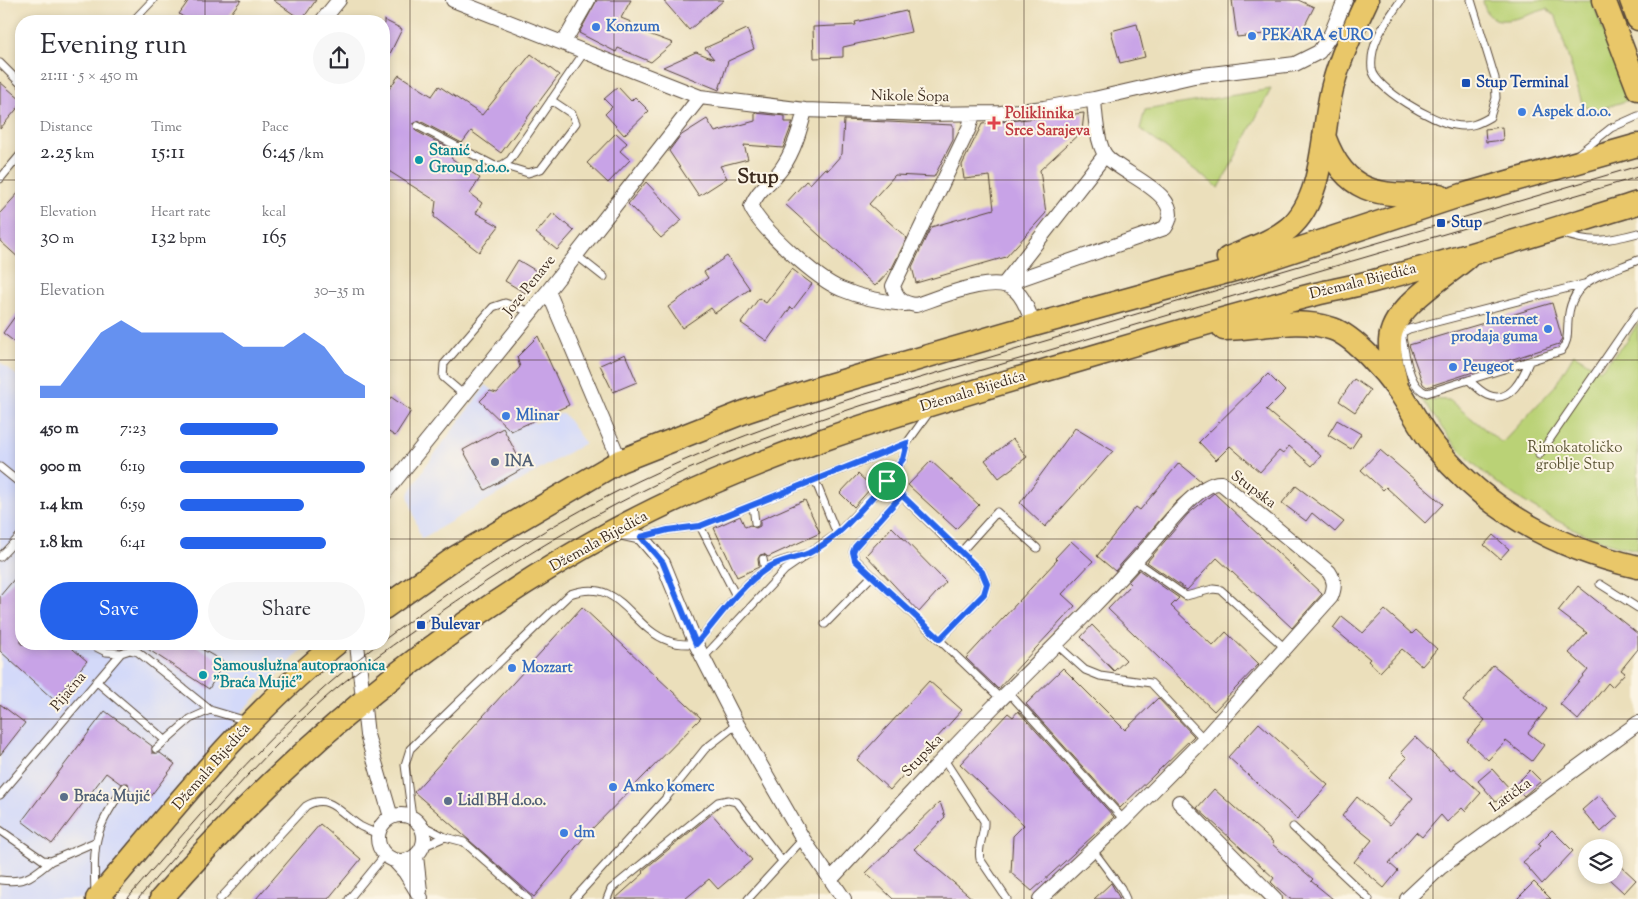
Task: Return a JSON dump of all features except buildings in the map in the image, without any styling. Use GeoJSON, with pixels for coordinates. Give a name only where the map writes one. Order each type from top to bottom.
{"type":"FeatureCollection","features":[{"type":"Feature","properties":{"kind":"main road"},"geometry":{"type":"LineString","coordinates":[[1169,288],[1200,270],[1264,244],[1290,227],[1305,209],[1310,197],[1324,136],[1327,109],[1340,62],[1367,0]]}},
{"type":"Feature","properties":{"kind":"main road"},"geometry":{"type":"LineString","coordinates":[[1604,0],[1638,89]]}},
{"type":"Feature","properties":{"kind":"main road"},"geometry":{"type":"LineString","coordinates":[[1631,0],[1638,19]]}},
{"type":"Feature","properties":{"kind":"main road"},"geometry":{"type":"LineString","coordinates":[[1324,136],[1332,158],[1340,170],[1352,181],[1368,189],[1386,193],[1462,195]]}},
{"type":"Feature","properties":{"kind":"main road"},"geometry":{"type":"LineString","coordinates":[[390,604],[456,558],[620,461],[756,408],[1034,325],[1292,252],[1462,195],[1638,145]]}},
{"type":"Feature","properties":{"kind":"main road","name":"Džemala Bijedića"},"geometry":{"type":"LineString","coordinates":[[161,899],[270,783],[362,701],[455,629],[614,531],[780,456],[852,429],[938,402],[1197,327],[1382,279],[1638,203]]}},
{"type":"Feature","properties":{"kind":"main road"},"geometry":{"type":"LineString","coordinates":[[1398,390],[1390,356],[1390,339],[1394,325],[1414,300],[1473,252]]}},
{"type":"Feature","properties":{"kind":"main road"},"geometry":{"type":"LineString","coordinates":[[1197,327],[1241,329],[1289,322],[1312,324],[1334,329],[1352,340],[1398,390],[1436,448],[1462,478],[1496,506],[1541,534],[1578,550],[1638,567]]}},
{"type":"Feature","properties":{"kind":"main road","name":"Džemala Bijedića"},"geometry":{"type":"LineString","coordinates":[[96,899],[250,723],[304,669],[328,650]]}},
{"type":"Feature","properties":{"kind":"street"},"geometry":{"type":"LineString","coordinates":[[327,15],[339,0]]}},
{"type":"Feature","properties":{"kind":"street","name":"Nikole Šopa"},"geometry":{"type":"LineString","coordinates":[[453,0],[586,50],[700,97],[805,110],[973,114],[1035,109],[1094,99],[1194,76],[1295,64],[1308,60],[1319,52],[1326,43],[1346,0]]}},
{"type":"Feature","properties":{"kind":"street"},"geometry":{"type":"LineString","coordinates":[[564,42],[588,0]]}},
{"type":"Feature","properties":{"kind":"street","name":"Joze Penave"},"geometry":{"type":"LineString","coordinates":[[390,487],[548,291],[700,97]]}},
{"type":"Feature","properties":{"kind":"street"},"geometry":{"type":"LineString","coordinates":[[805,110],[792,150],[781,170],[756,194],[750,207],[756,218],[803,263],[839,289],[874,300],[916,305],[979,286],[1005,284],[1165,228],[1171,220],[1171,211],[1165,198],[1105,155],[1096,127],[1094,99]]}},
{"type":"Feature","properties":{"kind":"street"},"geometry":{"type":"LineString","coordinates":[[905,304],[896,297],[893,286],[969,128],[973,114]]}},
{"type":"Feature","properties":{"kind":"street"},"geometry":{"type":"LineString","coordinates":[[1005,284],[1105,155]]}},
{"type":"Feature","properties":{"kind":"street"},"geometry":{"type":"LineString","coordinates":[[1005,284],[1015,290],[1022,298],[1034,325]]}},
{"type":"Feature","properties":{"kind":"street"},"geometry":{"type":"LineString","coordinates":[[548,291],[620,461]]}},
{"type":"Feature","properties":{"kind":"street","name":"Stupska"},"geometry":{"type":"LineString","coordinates":[[831,879],[944,758],[1136,561],[1202,490],[1209,484],[1221,483],[1323,566],[1334,579],[1331,597],[1204,739],[1124,820],[1092,848],[1040,899]]}},
{"type":"Feature","properties":{"kind":"street"},"geometry":{"type":"LineString","coordinates":[[614,531],[641,537],[663,563],[696,644],[737,724],[803,839],[844,899]]}},
{"type":"Feature","properties":{"kind":"street"},"geometry":{"type":"LineString","coordinates":[[358,650],[367,735],[391,816]]}},
{"type":"Feature","properties":{"kind":"street","name":"Latička"},"geometry":{"type":"LineString","coordinates":[[1407,899],[1441,867],[1638,723]]}},
{"type":"Feature","properties":{"kind":"street"},"geometry":{"type":"LineString","coordinates":[[1179,802],[1275,899]]}},
{"type":"Feature","properties":{"kind":"street"},"geometry":{"type":"LineString","coordinates":[[398,814],[416,821],[424,831],[419,851],[421,899],[405,872],[379,846],[378,834],[382,824],[391,816],[398,814]]}},
{"type":"Feature","properties":{"kind":"street"},"geometry":{"type":"LineString","coordinates":[[390,858],[406,861],[419,851]]}},
{"type":"Feature","properties":{"kind":"lane"},"geometry":{"type":"LineString","coordinates":[[139,15],[153,0]]}},
{"type":"Feature","properties":{"kind":"lane"},"geometry":{"type":"LineString","coordinates":[[1401,0],[1378,33],[1375,42],[1372,70],[1377,81],[1429,116],[1453,125],[1474,126],[1490,117],[1496,98],[1495,78],[1471,0]]}},
{"type":"Feature","properties":{"kind":"lane"},"geometry":{"type":"LineString","coordinates":[[418,126],[495,166],[502,165],[510,160],[586,50]]}},
{"type":"Feature","properties":{"kind":"lane"},"geometry":{"type":"LineString","coordinates":[[0,63],[15,78]]}},
{"type":"Feature","properties":{"kind":"lane"},"geometry":{"type":"LineString","coordinates":[[502,165],[528,174],[541,169],[576,123],[572,114],[551,100]]}},
{"type":"Feature","properties":{"kind":"lane"},"geometry":{"type":"LineString","coordinates":[[1568,164],[1589,144],[1611,128],[1638,116]]}},
{"type":"Feature","properties":{"kind":"lane"},"geometry":{"type":"LineString","coordinates":[[0,179],[15,161]]}},
{"type":"Feature","properties":{"kind":"lane"},"geometry":{"type":"LineString","coordinates":[[1552,230],[1580,240],[1594,241],[1611,240],[1638,233]]}},
{"type":"Feature","properties":{"kind":"lane"},"geometry":{"type":"LineString","coordinates":[[576,255],[604,277]]}},
{"type":"Feature","properties":{"kind":"lane"},"geometry":{"type":"LineString","coordinates":[[1584,284],[1576,291],[1569,304],[1566,344],[1555,354],[1427,393],[1420,391],[1413,382],[1402,338],[1403,332],[1584,284],[1638,260]]}},
{"type":"Feature","properties":{"kind":"lane"},"geometry":{"type":"LineString","coordinates":[[464,395],[443,377],[444,364],[492,308],[505,303],[531,312]]}},
{"type":"Feature","properties":{"kind":"lane"},"geometry":{"type":"LineString","coordinates":[[1539,455],[1638,311]]}},
{"type":"Feature","properties":{"kind":"lane"},"geometry":{"type":"LineString","coordinates":[[1469,380],[1487,395],[1504,395],[1521,382],[1529,362]]}},
{"type":"Feature","properties":{"kind":"lane"},"geometry":{"type":"LineString","coordinates":[[703,658],[785,570],[837,534],[887,481],[903,459],[907,443],[938,402]]}},
{"type":"Feature","properties":{"kind":"lane"},"geometry":{"type":"LineString","coordinates":[[641,537],[668,530],[700,526],[907,443]]}},
{"type":"Feature","properties":{"kind":"lane"},"geometry":{"type":"LineString","coordinates":[[0,467],[15,479]]}},
{"type":"Feature","properties":{"kind":"lane"},"geometry":{"type":"LineString","coordinates":[[815,480],[837,534]]}},
{"type":"Feature","properties":{"kind":"lane"},"geometry":{"type":"LineString","coordinates":[[887,481],[982,572],[987,584],[984,594],[940,639]]}},
{"type":"Feature","properties":{"kind":"lane"},"geometry":{"type":"LineString","coordinates":[[902,495],[853,552],[855,560],[1005,696],[1124,820]]}},
{"type":"Feature","properties":{"kind":"lane"},"geometry":{"type":"LineString","coordinates":[[752,505],[755,523]]}},
{"type":"Feature","properties":{"kind":"lane"},"geometry":{"type":"LineString","coordinates":[[960,553],[998,512],[1037,548]]}},
{"type":"Feature","properties":{"kind":"lane"},"geometry":{"type":"LineString","coordinates":[[700,526],[736,596]]}},
{"type":"Feature","properties":{"kind":"lane"},"geometry":{"type":"LineString","coordinates":[[0,557],[15,541]]}},
{"type":"Feature","properties":{"kind":"lane"},"geometry":{"type":"LineString","coordinates":[[528,899],[464,842],[445,837],[416,821],[405,765],[410,750],[570,594],[585,588],[602,592],[621,601],[638,620],[662,638],[680,644],[696,644],[736,596],[765,570],[775,564],[809,553]]}},
{"type":"Feature","properties":{"kind":"lane"},"geometry":{"type":"LineString","coordinates":[[763,559],[765,570]]}},
{"type":"Feature","properties":{"kind":"lane"},"geometry":{"type":"LineString","coordinates":[[1136,561],[1186,596],[1213,589],[1222,590],[1285,648]]}},
{"type":"Feature","properties":{"kind":"lane"},"geometry":{"type":"LineString","coordinates":[[825,624],[872,576]]}},
{"type":"Feature","properties":{"kind":"lane"},"geometry":{"type":"LineString","coordinates":[[1600,584],[1638,608]]}},
{"type":"Feature","properties":{"kind":"lane"},"geometry":{"type":"LineString","coordinates":[[1056,644],[1084,670],[1100,676],[1151,683],[1204,739]]}},
{"type":"Feature","properties":{"kind":"lane"},"geometry":{"type":"LineString","coordinates":[[102,650],[106,652],[124,650],[138,652],[210,710],[250,723]]}},
{"type":"Feature","properties":{"kind":"lane","name":"Pijačna"},"geometry":{"type":"LineString","coordinates":[[0,795],[124,650]]}},
{"type":"Feature","properties":{"kind":"lane"},"geometry":{"type":"LineString","coordinates":[[96,681],[165,740]]}},
{"type":"Feature","properties":{"kind":"lane"},"geometry":{"type":"LineString","coordinates":[[156,750],[190,719],[210,710]]}},
{"type":"Feature","properties":{"kind":"lane"},"geometry":{"type":"LineString","coordinates":[[574,899],[664,799],[705,750],[737,724]]}},
{"type":"Feature","properties":{"kind":"lane"},"geometry":{"type":"LineString","coordinates":[[944,758],[984,821],[985,830],[978,851],[980,859],[1008,899]]}},
{"type":"Feature","properties":{"kind":"lane"},"geometry":{"type":"LineString","coordinates":[[96,899],[95,842],[108,810],[125,787]]}},
{"type":"Feature","properties":{"kind":"lane"},"geometry":{"type":"LineString","coordinates":[[607,899],[611,889],[619,882],[718,802],[728,800],[737,802],[782,861]]}},
{"type":"Feature","properties":{"kind":"lane"},"geometry":{"type":"LineString","coordinates":[[220,899],[306,806],[313,802],[333,803],[360,826],[378,834]]}},
{"type":"Feature","properties":{"kind":"lane"},"geometry":{"type":"LineString","coordinates":[[1293,827],[1369,899]]}},
{"type":"Feature","properties":{"kind":"lane"},"geometry":{"type":"LineString","coordinates":[[0,830],[43,860],[51,861]]}},
{"type":"Feature","properties":{"kind":"lane"},"geometry":{"type":"LineString","coordinates":[[419,851],[445,837]]}},
{"type":"Feature","properties":{"kind":"lane"},"geometry":{"type":"LineString","coordinates":[[748,899],[803,839]]}},
{"type":"Feature","properties":{"kind":"lane"},"geometry":{"type":"LineString","coordinates":[[0,880],[24,880],[30,878],[51,861],[95,842]]}},
{"type":"Feature","properties":{"kind":"lane"},"geometry":{"type":"LineString","coordinates":[[1092,848],[1121,888],[1126,899]]}},
{"type":"Feature","properties":{"kind":"lane"},"geometry":{"type":"LineString","coordinates":[[349,899],[390,858]]}},
{"type":"Feature","properties":{"kind":"shaded area"},"geometry":{"type":"Polygon","coordinates":[[[0,362],[15,374],[15,650],[301,650],[241,713],[147,828],[85,899],[0,899],[0,362]]]}},
{"type":"Feature","properties":{"kind":"shaded area"},"geometry":{"type":"Polygon","coordinates":[[[486,385],[535,423],[563,413],[585,443],[421,539],[408,495],[425,467],[486,385]]]}},
{"type":"Feature","properties":{"kind":"green space"},"geometry":{"type":"Polygon","coordinates":[[[1483,0],[1592,0],[1629,100],[1597,110],[1583,106],[1556,17],[1547,9],[1518,18],[1499,20],[1491,17],[1486,11],[1483,0]]]}},
{"type":"Feature","properties":{"kind":"green space"},"geometry":{"type":"Polygon","coordinates":[[[1271,89],[1219,188],[1140,129],[1145,110],[1271,89]]]}},
{"type":"Feature","properties":{"kind":"green space","name":"Rimokatoličko groblje Stup"},"geometry":{"type":"Polygon","coordinates":[[[1638,323],[1638,550],[1592,537],[1567,526],[1497,483],[1461,451],[1422,399],[1449,400],[1502,443],[1555,386],[1574,354],[1600,370],[1626,342],[1638,323]]]}},
{"type":"Feature","properties":{"kind":"tram line"},"geometry":{"type":"LineString","coordinates":[[390,635],[489,566],[563,521],[639,481],[746,435],[862,395],[1638,166]]}},
{"type":"Feature","properties":{"kind":"tram line"},"geometry":{"type":"LineString","coordinates":[[390,647],[500,573],[559,536],[620,502],[704,462],[794,428],[863,405],[1638,177]]}},
{"type":"Feature","properties":{"kind":"tram line"},"geometry":{"type":"LineString","coordinates":[[127,899],[216,797],[277,732],[343,672],[370,650]]}},
{"type":"Feature","properties":{"kind":"tram line"},"geometry":{"type":"LineString","coordinates":[[138,899],[202,825],[291,731],[344,682],[386,650]]}},
{"type":"Feature","properties":{"kind":"place","name":"Konzum"},"geometry":{"type":"Point","coordinates":[596,27]}},
{"type":"Feature","properties":{"kind":"place","name":"PEKARA €URO"},"geometry":{"type":"Point","coordinates":[1252,36]}},
{"type":"Feature","properties":{"kind":"place","name":"Stup Terminal"},"geometry":{"type":"Point","coordinates":[1466,83]}},
{"type":"Feature","properties":{"kind":"place","name":"Aspek d.o.o."},"geometry":{"type":"Point","coordinates":[1522,112]}},
{"type":"Feature","properties":{"kind":"place","name":"Poliklinika Srce Sarajeva"},"geometry":{"type":"Point","coordinates":[994,123]}},
{"type":"Feature","properties":{"kind":"place","name":"Stanić Group d.o.o."},"geometry":{"type":"Point","coordinates":[419,160]}},
{"type":"Feature","properties":{"kind":"place","name":"Stup"},"geometry":{"type":"Point","coordinates":[1441,223]}},
{"type":"Feature","properties":{"kind":"place","name":"Internet prodaja guma"},"geometry":{"type":"Point","coordinates":[1548,329]}},
{"type":"Feature","properties":{"kind":"place","name":"Peugeot"},"geometry":{"type":"Point","coordinates":[1453,367]}},
{"type":"Feature","properties":{"kind":"place","name":"Mlinar"},"geometry":{"type":"Point","coordinates":[506,416]}},
{"type":"Feature","properties":{"kind":"place","name":"INA"},"geometry":{"type":"Point","coordinates":[495,462]}},
{"type":"Feature","properties":{"kind":"place","name":"Bulevar"},"geometry":{"type":"Point","coordinates":[421,625]}},
{"type":"Feature","properties":{"kind":"place","name":"Mozzart"},"geometry":{"type":"Point","coordinates":[512,668]}},
{"type":"Feature","properties":{"kind":"place","name":"Samouslužna autopraonica \"Braća Mujić\""},"geometry":{"type":"Point","coordinates":[203,675]}},
{"type":"Feature","properties":{"kind":"place","name":"Amko komerc"},"geometry":{"type":"Point","coordinates":[613,787]}},
{"type":"Feature","properties":{"kind":"place","name":"Braća Mujić"},"geometry":{"type":"Point","coordinates":[64,797]}},
{"type":"Feature","properties":{"kind":"place","name":"Lidl BH d.o.o."},"geometry":{"type":"Point","coordinates":[448,801]}},
{"type":"Feature","properties":{"kind":"place","name":"dm"},"geometry":{"type":"Point","coordinates":[564,833]}},
{"type":"Feature","properties":{"kind":"district","name":"Stup"},"geometry":{"type":"Point","coordinates":[758,178]}},
{"type":"Feature","properties":{"kind":"route"},"geometry":{"type":"LineString","coordinates":[[887,481],[837,534],[809,553],[775,564],[765,570],[736,596],[696,644],[663,563],[641,537],[668,530],[700,526],[907,443],[903,459],[887,481],[902,495],[954,547],[982,572],[986,578],[987,584],[984,594],[940,639],[855,560],[853,552],[855,547],[902,495],[887,481]]}}]}
